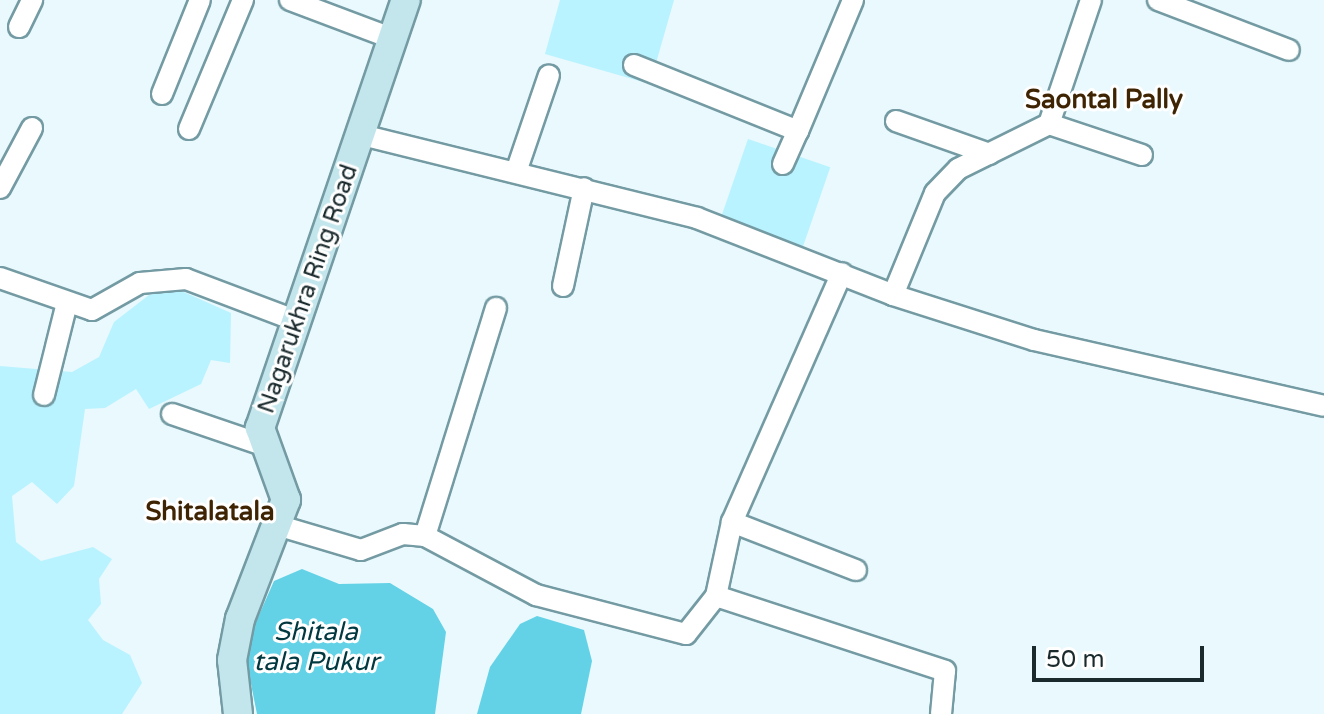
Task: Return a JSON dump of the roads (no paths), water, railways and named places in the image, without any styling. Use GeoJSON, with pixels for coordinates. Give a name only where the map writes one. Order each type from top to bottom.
{"type":"FeatureCollection","features":[{"type":"Feature","properties":{"kind":"main road","name":"Nagarukhra Ring Road"},"geometry":{"type":"LineString","coordinates":[[238,714],[232,660],[240,619],[280,526],[284,482],[260,444],[297,321],[406,0]]}},
{"type":"Feature","properties":{"kind":"street"},"geometry":{"type":"LineString","coordinates":[[19,27],[32,0]]}},
{"type":"Feature","properties":{"kind":"street"},"geometry":{"type":"LineString","coordinates":[[162,94],[200,0]]}},
{"type":"Feature","properties":{"kind":"street"},"geometry":{"type":"LineString","coordinates":[[189,129],[243,0]]}},
{"type":"Feature","properties":{"kind":"street"},"geometry":{"type":"LineString","coordinates":[[290,0],[394,39]]}},
{"type":"Feature","properties":{"kind":"street"},"geometry":{"type":"LineString","coordinates":[[783,164],[853,0]]}},
{"type":"Feature","properties":{"kind":"street"},"geometry":{"type":"LineString","coordinates":[[893,295],[935,193],[958,169],[1049,124],[1091,0]]}},
{"type":"Feature","properties":{"kind":"street"},"geometry":{"type":"LineString","coordinates":[[1158,0],[1289,50]]}},
{"type":"Feature","properties":{"kind":"street"},"geometry":{"type":"LineString","coordinates":[[634,65],[798,131]]}},
{"type":"Feature","properties":{"kind":"street"},"geometry":{"type":"LineString","coordinates":[[516,172],[549,75]]}},
{"type":"Feature","properties":{"kind":"street"},"geometry":{"type":"LineString","coordinates":[[896,121],[989,154]]}},
{"type":"Feature","properties":{"kind":"street"},"geometry":{"type":"LineString","coordinates":[[1049,124],[1142,155]]}},
{"type":"Feature","properties":{"kind":"street"},"geometry":{"type":"LineString","coordinates":[[0,188],[32,128]]}},
{"type":"Feature","properties":{"kind":"street"},"geometry":{"type":"LineString","coordinates":[[362,135],[697,218],[893,295],[1034,340],[1324,406]]}},
{"type":"Feature","properties":{"kind":"street"},"geometry":{"type":"LineString","coordinates":[[563,286],[584,188]]}},
{"type":"Feature","properties":{"kind":"street"},"geometry":{"type":"LineString","coordinates":[[280,526],[361,550],[403,534],[425,536],[536,595],[686,634],[716,596],[732,522],[842,273]]}},
{"type":"Feature","properties":{"kind":"street"},"geometry":{"type":"LineString","coordinates":[[0,278],[92,310],[162,277],[297,321]]}},
{"type":"Feature","properties":{"kind":"street"},"geometry":{"type":"LineString","coordinates":[[44,395],[67,303]]}},
{"type":"Feature","properties":{"kind":"street"},"geometry":{"type":"LineString","coordinates":[[425,536],[496,308]]}},
{"type":"Feature","properties":{"kind":"street"},"geometry":{"type":"LineString","coordinates":[[172,414],[260,444]]}},
{"type":"Feature","properties":{"kind":"street"},"geometry":{"type":"LineString","coordinates":[[732,522],[856,570]]}},
{"type":"Feature","properties":{"kind":"street"},"geometry":{"type":"LineString","coordinates":[[716,596],[945,671],[941,714]]}},
{"type":"Feature","properties":{"kind":"water","name":"Shitala tala Pukur"},"geometry":{"type":"Polygon","coordinates":[[[302,569],[339,584],[390,583],[433,609],[446,632],[435,714],[257,714],[244,649],[274,581],[302,569]]]}},
{"type":"Feature","properties":{"kind":"water"},"geometry":{"type":"Polygon","coordinates":[[[537,616],[584,630],[592,661],[581,714],[477,714],[490,667],[520,624],[537,616]]]}},
{"type":"Feature","properties":{"kind":"district","name":"Saontal Pally"},"geometry":{"type":"Point","coordinates":[1104,100]}},
{"type":"Feature","properties":{"kind":"district","name":"Shitalatala"},"geometry":{"type":"Point","coordinates":[210,512]}}]}
